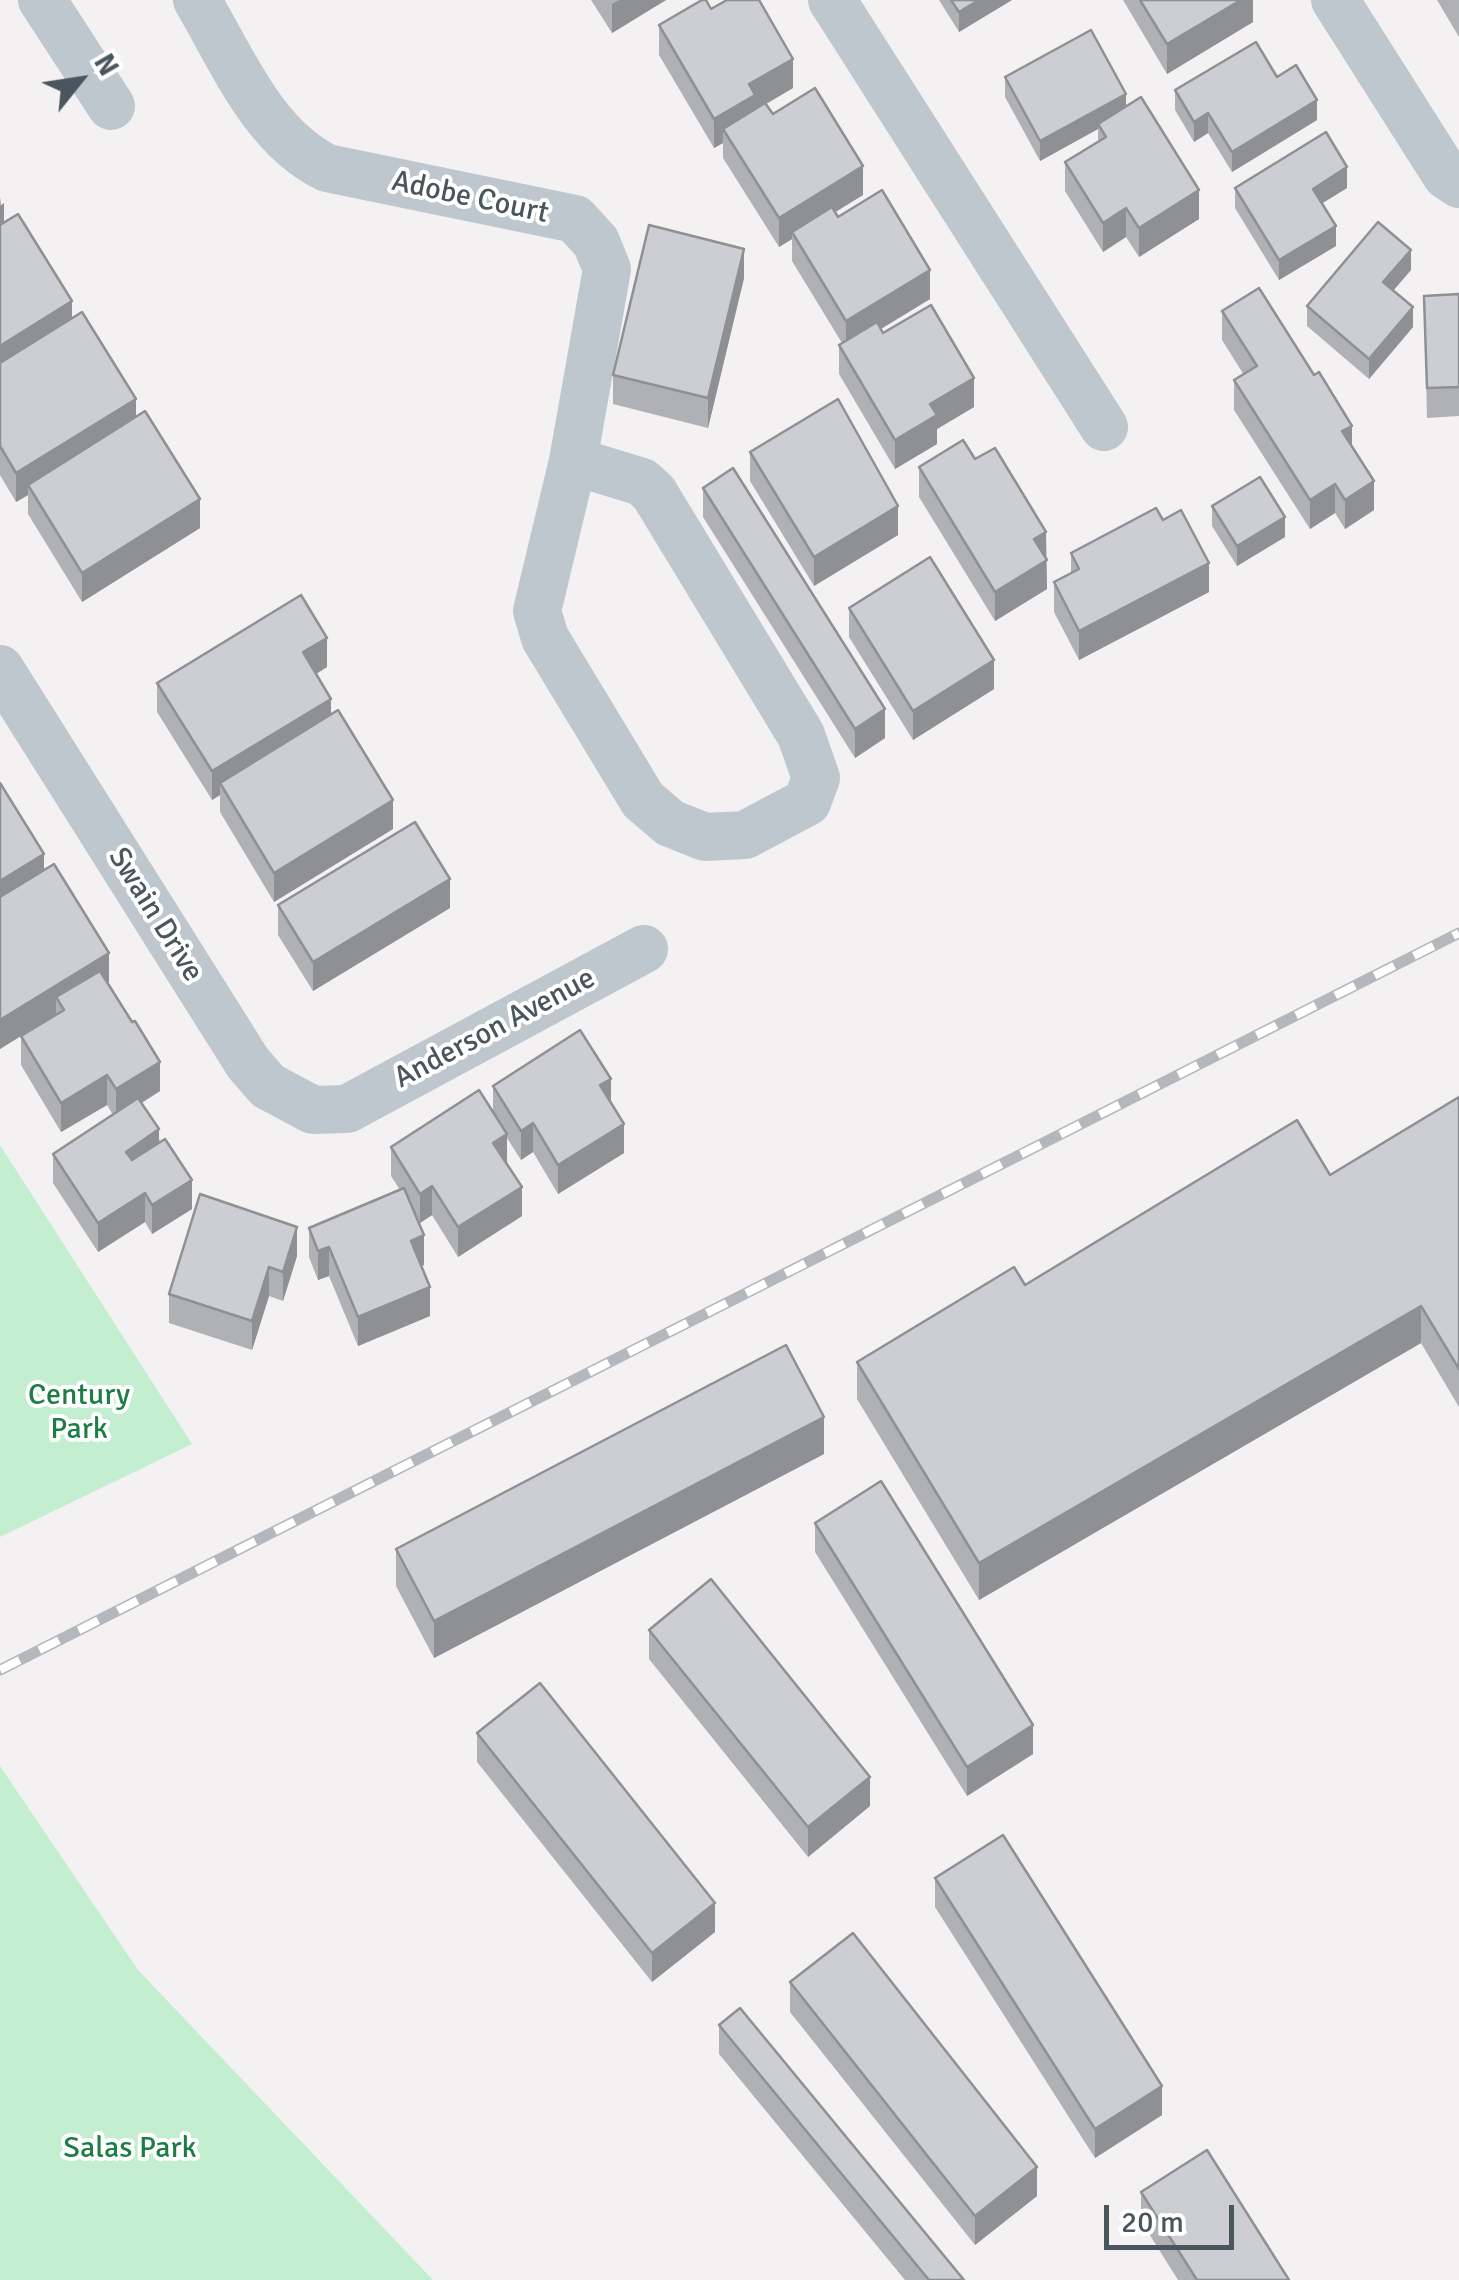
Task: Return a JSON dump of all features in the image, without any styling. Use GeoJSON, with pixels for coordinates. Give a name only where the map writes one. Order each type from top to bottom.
{"type":"FeatureCollection","features":[{"type":"Feature","properties":{"kind":"street"},"geometry":{"type":"LineString","coordinates":[[42,0],[111,106]]}},
{"type":"Feature","properties":{"kind":"street","name":"Adobe Court"},"geometry":{"type":"LineString","coordinates":[[197,0],[270,122],[303,157],[327,168],[576,220],[596,242],[607,270],[572,461],[537,611],[545,638],[643,800],[670,823],[705,837],[746,835],[807,802],[816,778],[801,735],[654,492],[642,482],[572,461]]}},
{"type":"Feature","properties":{"kind":"street"},"geometry":{"type":"LineString","coordinates":[[832,0],[1104,428]]}},
{"type":"Feature","properties":{"kind":"street"},"geometry":{"type":"LineString","coordinates":[[1335,0],[1446,175],[1459,184]]}},
{"type":"Feature","properties":{"kind":"street","name":"Swain Drive"},"geometry":{"type":"LineString","coordinates":[[0,669],[248,1063],[268,1086],[313,1110],[347,1109]]}},
{"type":"Feature","properties":{"kind":"street","name":"Anderson Avenue"},"geometry":{"type":"LineString","coordinates":[[347,1109],[644,950]]}},
{"type":"Feature","properties":{"kind":"green space","name":"Century Park"},"geometry":{"type":"Polygon","coordinates":[[[0,1145],[192,1444],[0,1537],[0,1145]]]}},
{"type":"Feature","properties":{"kind":"green space","name":"Salas Park"},"geometry":{"type":"Polygon","coordinates":[[[0,1766],[138,1970],[433,2280],[0,2280],[0,1766]]]}},
{"type":"Feature","properties":{"kind":"building"},"geometry":{"type":"Polygon","coordinates":[[[702,0],[711,9],[727,0],[759,0],[793,59],[749,84],[755,95],[714,119],[659,25],[702,0]]]}},
{"type":"Feature","properties":{"kind":"building"},"geometry":{"type":"Polygon","coordinates":[[[951,0],[979,0],[959,12],[951,0]]]}},
{"type":"Feature","properties":{"kind":"building"},"geometry":{"type":"Polygon","coordinates":[[[1140,0],[1241,0],[1167,44],[1140,0]]]}},
{"type":"Feature","properties":{"kind":"building"},"geometry":{"type":"Polygon","coordinates":[[[1091,30],[1126,94],[1040,141],[1005,77],[1091,30]]]}},
{"type":"Feature","properties":{"kind":"building"},"geometry":{"type":"Polygon","coordinates":[[[1256,42],[1277,77],[1296,65],[1317,100],[1232,152],[1208,113],[1194,122],[1175,90],[1256,42]]]}},
{"type":"Feature","properties":{"kind":"building"},"geometry":{"type":"Polygon","coordinates":[[[815,88],[863,166],[779,218],[723,129],[765,103],[773,114],[815,88]]]}},
{"type":"Feature","properties":{"kind":"building"},"geometry":{"type":"Polygon","coordinates":[[[1141,97],[1199,190],[1139,228],[1126,208],[1103,223],[1065,162],[1106,137],[1098,124],[1141,97]]]}},
{"type":"Feature","properties":{"kind":"building"},"geometry":{"type":"Polygon","coordinates":[[[1326,132],[1347,167],[1313,189],[1336,226],[1279,260],[1235,188],[1326,132]]]}},
{"type":"Feature","properties":{"kind":"building"},"geometry":{"type":"Polygon","coordinates":[[[882,190],[930,270],[846,321],[792,232],[832,207],[838,217],[882,190]]]}},
{"type":"Feature","properties":{"kind":"building"},"geometry":{"type":"Polygon","coordinates":[[[18,214],[72,301],[0,346],[0,225],[18,214]]]}},
{"type":"Feature","properties":{"kind":"building"},"geometry":{"type":"Polygon","coordinates":[[[1378,222],[1411,250],[1383,282],[1413,307],[1369,359],[1307,306],[1378,222]]]}},
{"type":"Feature","properties":{"kind":"building"},"geometry":{"type":"Polygon","coordinates":[[[649,225],[744,249],[708,398],[613,375],[649,225]]]}},
{"type":"Feature","properties":{"kind":"building"},"geometry":{"type":"Polygon","coordinates":[[[1259,288],[1314,375],[1319,372],[1352,426],[1342,431],[1374,481],[1345,500],[1335,484],[1310,500],[1234,380],[1257,366],[1222,311],[1259,288]]]}},
{"type":"Feature","properties":{"kind":"building"},"geometry":{"type":"Polygon","coordinates":[[[1459,294],[1459,387],[1427,388],[1424,296],[1459,294]]]}},
{"type":"Feature","properties":{"kind":"building"},"geometry":{"type":"Polygon","coordinates":[[[931,305],[974,378],[930,404],[937,415],[895,440],[839,345],[877,322],[883,333],[931,305]]]}},
{"type":"Feature","properties":{"kind":"building"},"geometry":{"type":"Polygon","coordinates":[[[82,312],[136,399],[16,473],[0,446],[0,363],[82,312]]]}},
{"type":"Feature","properties":{"kind":"building"},"geometry":{"type":"Polygon","coordinates":[[[838,399],[898,506],[814,557],[750,452],[838,399]]]}},
{"type":"Feature","properties":{"kind":"building"},"geometry":{"type":"Polygon","coordinates":[[[145,411],[200,499],[82,573],[28,485],[145,411]]]}},
{"type":"Feature","properties":{"kind":"building"},"geometry":{"type":"Polygon","coordinates":[[[963,440],[975,459],[995,448],[1046,532],[1034,539],[1047,560],[995,592],[919,467],[963,440]]]}},
{"type":"Feature","properties":{"kind":"building"},"geometry":{"type":"Polygon","coordinates":[[[733,468],[885,709],[855,729],[703,488],[733,468]]]}},
{"type":"Feature","properties":{"kind":"building"},"geometry":{"type":"Polygon","coordinates":[[[1260,477],[1285,517],[1237,546],[1212,506],[1260,477]]]}},
{"type":"Feature","properties":{"kind":"building"},"geometry":{"type":"Polygon","coordinates":[[[1156,508],[1163,520],[1181,510],[1209,563],[1079,631],[1054,582],[1079,569],[1071,553],[1156,508]]]}},
{"type":"Feature","properties":{"kind":"building"},"geometry":{"type":"Polygon","coordinates":[[[930,557],[994,660],[913,711],[849,608],[930,557]]]}},
{"type":"Feature","properties":{"kind":"building"},"geometry":{"type":"Polygon","coordinates":[[[301,595],[327,638],[303,652],[331,699],[212,771],[157,683],[301,595]]]}},
{"type":"Feature","properties":{"kind":"building"},"geometry":{"type":"Polygon","coordinates":[[[338,710],[393,800],[274,873],[220,783],[338,710]]]}},
{"type":"Feature","properties":{"kind":"building"},"geometry":{"type":"Polygon","coordinates":[[[0,783],[44,854],[0,881],[0,783]]]}},
{"type":"Feature","properties":{"kind":"building"},"geometry":{"type":"Polygon","coordinates":[[[415,822],[450,879],[313,962],[278,905],[415,822]]]}},
{"type":"Feature","properties":{"kind":"building"},"geometry":{"type":"Polygon","coordinates":[[[54,864],[109,953],[0,1020],[0,897],[54,864]]]}},
{"type":"Feature","properties":{"kind":"building"},"geometry":{"type":"Polygon","coordinates":[[[100,971],[160,1062],[116,1089],[107,1075],[61,1103],[21,1036],[64,1010],[56,997],[100,971]]]}},
{"type":"Feature","properties":{"kind":"building"},"geometry":{"type":"Polygon","coordinates":[[[580,1030],[611,1079],[600,1085],[624,1124],[558,1165],[533,1123],[521,1131],[493,1086],[580,1030]]]}},
{"type":"Feature","properties":{"kind":"building"},"geometry":{"type":"Polygon","coordinates":[[[479,1090],[507,1134],[493,1143],[522,1187],[458,1227],[432,1186],[420,1194],[391,1147],[479,1090]]]}},
{"type":"Feature","properties":{"kind":"building"},"geometry":{"type":"Polygon","coordinates":[[[1459,1097],[1459,1369],[1421,1306],[979,1563],[857,1362],[1014,1267],[1025,1285],[1297,1120],[1330,1175],[1459,1097]]]}},
{"type":"Feature","properties":{"kind":"building"},"geometry":{"type":"Polygon","coordinates":[[[138,1098],[159,1129],[126,1152],[132,1160],[165,1139],[192,1180],[152,1205],[145,1193],[98,1223],[53,1154],[138,1098]]]}},
{"type":"Feature","properties":{"kind":"building"},"geometry":{"type":"Polygon","coordinates":[[[404,1188],[424,1235],[411,1241],[430,1287],[358,1317],[329,1247],[318,1251],[309,1228],[404,1188]]]}},
{"type":"Feature","properties":{"kind":"building"},"geometry":{"type":"Polygon","coordinates":[[[200,1194],[297,1227],[283,1272],[269,1267],[252,1321],[169,1294],[200,1194]]]}},
{"type":"Feature","properties":{"kind":"building"},"geometry":{"type":"Polygon","coordinates":[[[786,1345],[824,1417],[434,1621],[396,1549],[786,1345]]]}},
{"type":"Feature","properties":{"kind":"building"},"geometry":{"type":"Polygon","coordinates":[[[881,1481],[1033,1725],[967,1767],[815,1523],[881,1481]]]}},
{"type":"Feature","properties":{"kind":"building"},"geometry":{"type":"Polygon","coordinates":[[[711,1579],[870,1777],[808,1827],[649,1630],[711,1579]]]}},
{"type":"Feature","properties":{"kind":"building"},"geometry":{"type":"Polygon","coordinates":[[[540,1683],[715,1903],[652,1953],[477,1733],[540,1683]]]}},
{"type":"Feature","properties":{"kind":"building"},"geometry":{"type":"Polygon","coordinates":[[[1003,1835],[1162,2086],[1095,2129],[935,1878],[1003,1835]]]}},
{"type":"Feature","properties":{"kind":"building"},"geometry":{"type":"Polygon","coordinates":[[[853,1933],[1037,2167],[975,2216],[790,1982],[853,1933]]]}},
{"type":"Feature","properties":{"kind":"building"},"geometry":{"type":"Polygon","coordinates":[[[740,2008],[964,2280],[929,2280],[719,2025],[740,2008]]]}},
{"type":"Feature","properties":{"kind":"building"},"geometry":{"type":"Polygon","coordinates":[[[1207,2150],[1289,2280],[1197,2280],[1141,2192],[1207,2150]]]}},
{"type":"Feature","properties":{"kind":"railway"},"geometry":{"type":"LineString","coordinates":[[0,1670],[1459,933]]}}]}
